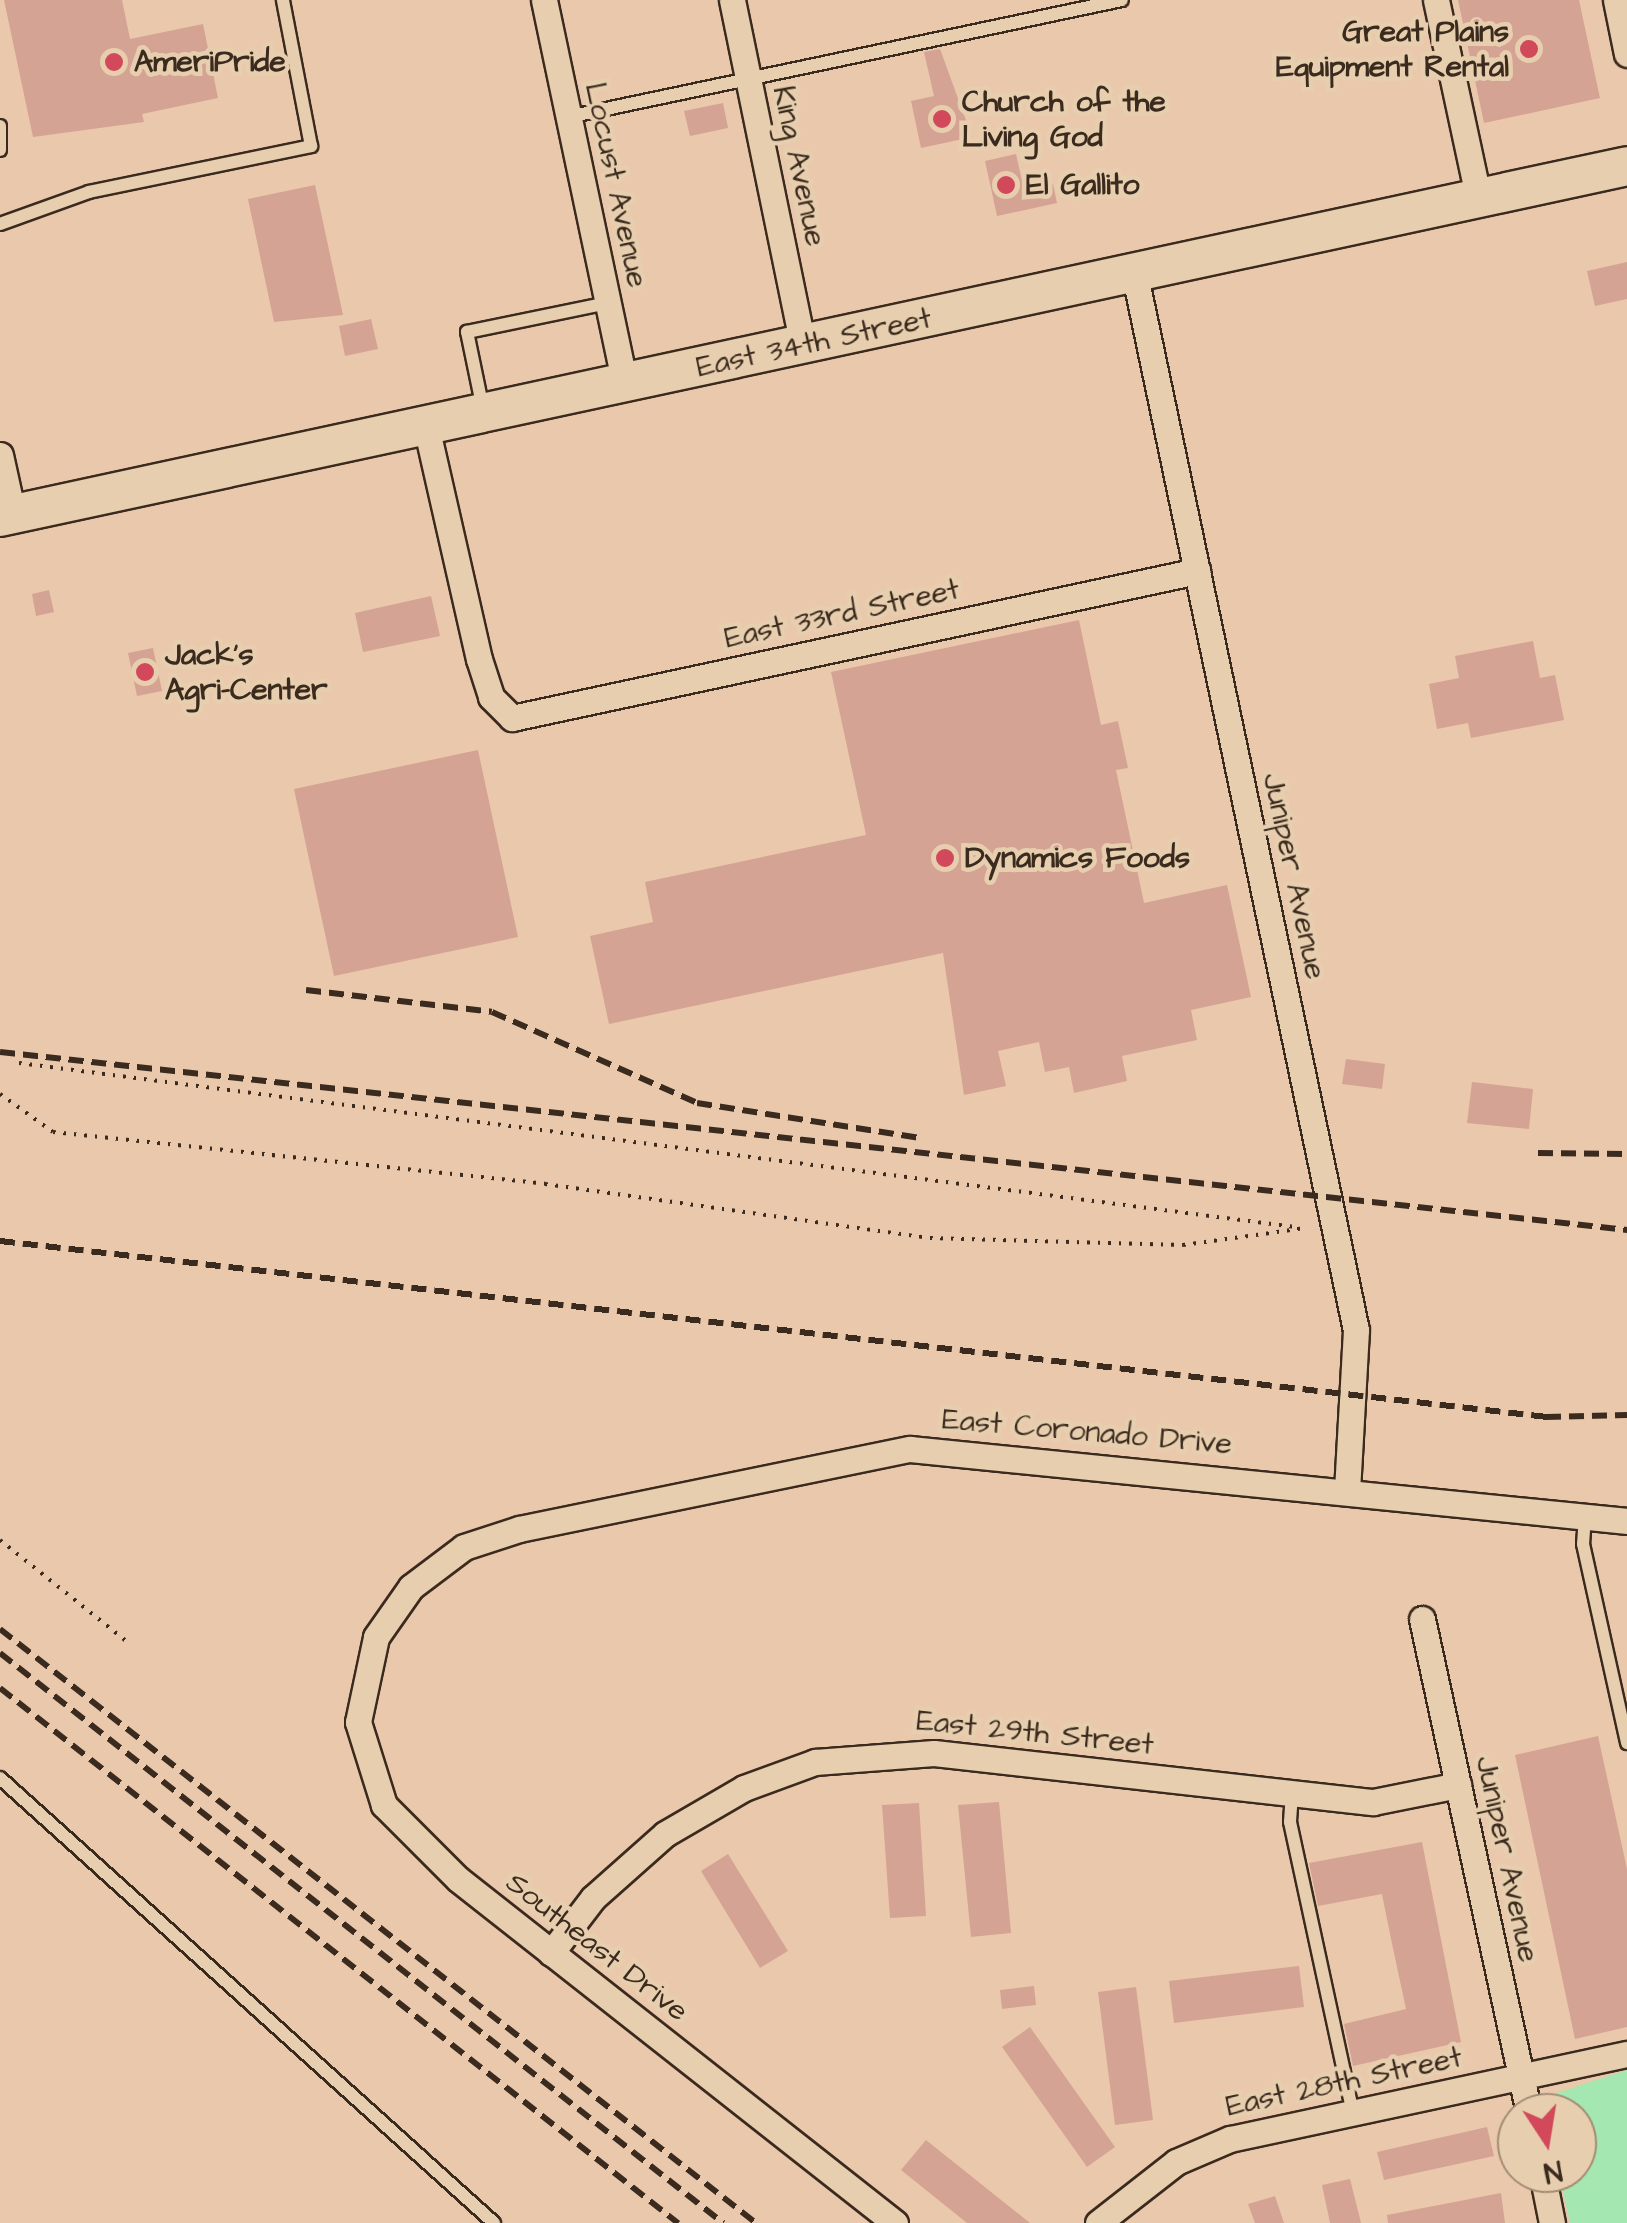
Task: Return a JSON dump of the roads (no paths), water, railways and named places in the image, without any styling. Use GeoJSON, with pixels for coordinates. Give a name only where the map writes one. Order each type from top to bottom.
{"type":"FeatureCollection","features":[{"type":"Feature","properties":{"kind":"main road","name":"East 34th Street"},"geometry":{"type":"LineString","coordinates":[[6,516],[1135,276],[1627,166]]}},
{"type":"Feature","properties":{"kind":"street","name":"Locust Avenue"},"geometry":{"type":"LineString","coordinates":[[544,0],[624,383]]}},
{"type":"Feature","properties":{"kind":"street","name":"King Avenue"},"geometry":{"type":"LineString","coordinates":[[732,0],[803,345]]}},
{"type":"Feature","properties":{"kind":"street"},"geometry":{"type":"LineString","coordinates":[[1436,0],[1479,200]]}},
{"type":"Feature","properties":{"kind":"street"},"geometry":{"type":"LineString","coordinates":[[1616,0],[1627,54]]}},
{"type":"Feature","properties":{"kind":"street","name":"Juniper Avenue"},"geometry":{"type":"LineString","coordinates":[[1135,276],[1356,1330],[1347,1492]]}},
{"type":"Feature","properties":{"kind":"street","name":"East 33rd Street"},"geometry":{"type":"LineString","coordinates":[[426,426],[479,660],[502,714],[1197,572]]}},
{"type":"Feature","properties":{"kind":"street"},"geometry":{"type":"LineString","coordinates":[[0,455],[6,516]]}},
{"type":"Feature","properties":{"kind":"street","name":"East Coronado Drive"},"geometry":{"type":"LineString","coordinates":[[368,1662],[411,1587],[464,1547],[842,1458],[998,1451],[1627,1521]]}},
{"type":"Feature","properties":{"kind":"street","name":"Juniper Avenue"},"geometry":{"type":"LineString","coordinates":[[1422,1619],[1525,2093]]}},
{"type":"Feature","properties":{"kind":"street","name":"Southeast Drive"},"geometry":{"type":"LineString","coordinates":[[368,1662],[358,1746],[384,1805],[419,1847],[895,2223]]}},
{"type":"Feature","properties":{"kind":"street","name":"East 29th Street"},"geometry":{"type":"LineString","coordinates":[[551,1953],[593,1898],[665,1834],[744,1788],[815,1762],[934,1753],[1373,1802],[1458,1785]]}},
{"type":"Feature","properties":{"kind":"street","name":"East 28th Street"},"geometry":{"type":"LineString","coordinates":[[1098,2223],[1198,2150],[1627,2054]]}},
{"type":"Feature","properties":{"kind":"street"},"geometry":{"type":"LineString","coordinates":[[1546,2193],[1552,2223]]}},
{"type":"Feature","properties":{"kind":"lane"},"geometry":{"type":"LineString","coordinates":[[0,224],[89,192],[312,146],[283,0]]}},
{"type":"Feature","properties":{"kind":"lane"},"geometry":{"type":"LineString","coordinates":[[568,117],[1122,0]]}},
{"type":"Feature","properties":{"kind":"lane"},"geometry":{"type":"LineString","coordinates":[[0,126],[0,150]]}},
{"type":"Feature","properties":{"kind":"lane"},"geometry":{"type":"LineString","coordinates":[[484,414],[466,332],[607,303]]}},
{"type":"Feature","properties":{"kind":"lane"},"geometry":{"type":"LineString","coordinates":[[1585,1516],[1583,1544],[1627,1742]]}},
{"type":"Feature","properties":{"kind":"lane"},"geometry":{"type":"LineString","coordinates":[[0,1778],[494,2223]]}},
{"type":"Feature","properties":{"kind":"lane"},"geometry":{"type":"LineString","coordinates":[[1292,1793],[1290,1822],[1353,2113]]}},
{"type":"Feature","properties":{"kind":"railway"},"geometry":{"type":"LineString","coordinates":[[306,990],[492,1012],[697,1103],[920,1138]]}},
{"type":"Feature","properties":{"kind":"railway"},"geometry":{"type":"LineString","coordinates":[[0,1052],[1627,1230]]}},
{"type":"Feature","properties":{"kind":"railway"},"geometry":{"type":"LineString","coordinates":[[1538,1153],[1627,1154]]}},
{"type":"Feature","properties":{"kind":"railway"},"geometry":{"type":"LineString","coordinates":[[0,1241],[1546,1417],[1627,1415]]}},
{"type":"Feature","properties":{"kind":"railway"},"geometry":{"type":"LineString","coordinates":[[0,1629],[756,2223]]}},
{"type":"Feature","properties":{"kind":"railway"},"geometry":{"type":"LineString","coordinates":[[0,1653],[723,2223]]}},
{"type":"Feature","properties":{"kind":"railway"},"geometry":{"type":"LineString","coordinates":[[0,1688],[678,2223]]}},
{"type":"Feature","properties":{"kind":"place","name":"Great Plains Equipment Rental"},"geometry":{"type":"Point","coordinates":[1529,49]}},
{"type":"Feature","properties":{"kind":"place","name":"AmeriPride"},"geometry":{"type":"Point","coordinates":[114,62]}},
{"type":"Feature","properties":{"kind":"place","name":"Church of the Living God"},"geometry":{"type":"Point","coordinates":[942,119]}},
{"type":"Feature","properties":{"kind":"place","name":"El Gallito"},"geometry":{"type":"Point","coordinates":[1006,185]}},
{"type":"Feature","properties":{"kind":"place","name":"Jack's Agri-Center"},"geometry":{"type":"Point","coordinates":[145,672]}},
{"type":"Feature","properties":{"kind":"place","name":"Dynamics Foods"},"geometry":{"type":"Point","coordinates":[945,858]}}]}
